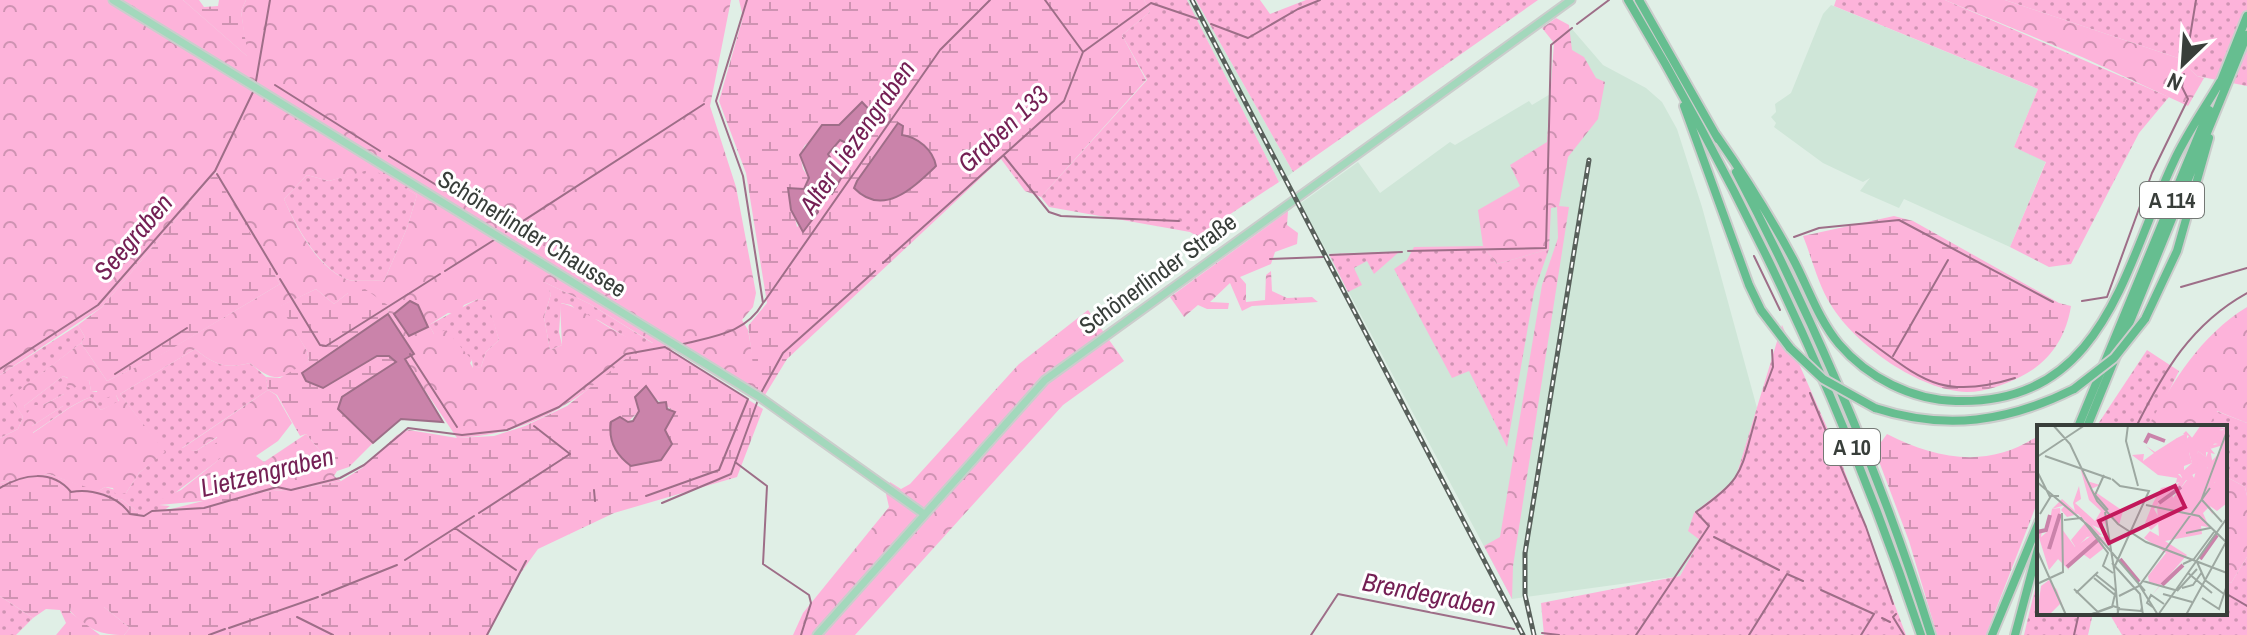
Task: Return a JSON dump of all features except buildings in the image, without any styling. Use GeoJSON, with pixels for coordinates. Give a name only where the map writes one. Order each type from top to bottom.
{"type":"FeatureCollection","features":[{"type":"Feature","properties":{"kind":"highway","name":"A 10"},"geometry":{"type":"LineString","coordinates":[[1628,0],[1677,83],[1771,264],[1814,358],[1874,504],[1921,635]]}},
{"type":"Feature","properties":{"kind":"highway","name":"A 10"},"geometry":{"type":"LineString","coordinates":[[1639,0],[1716,135],[1777,253],[1868,455],[1931,635]]}},
{"type":"Feature","properties":{"kind":"highway","name":"A 114"},"geometry":{"type":"LineString","coordinates":[[2079,425],[2247,16]]}},
{"type":"Feature","properties":{"kind":"highway","name":"A 114"},"geometry":{"type":"LineString","coordinates":[[2088,425],[2247,35]]}},
{"type":"Feature","properties":{"kind":"highway"},"geometry":{"type":"LineString","coordinates":[[1716,135],[1781,236],[1825,324],[1841,346],[1864,368],[1896,387],[1939,399],[1975,401],[2019,392],[2040,384],[2077,357],[2095,337],[2115,304],[2174,160],[2220,82]]}},
{"type":"Feature","properties":{"kind":"highway"},"geometry":{"type":"LineString","coordinates":[[1677,83],[1737,256],[1761,310],[1790,348],[1823,379],[1875,408],[1914,419],[1948,423],[1977,422],[2030,409],[2074,389],[2114,358],[2145,319],[2177,251],[2216,110]]}},
{"type":"Feature","properties":{"kind":"highway"},"geometry":{"type":"LineString","coordinates":[[1992,635],[2037,527]]}},
{"type":"Feature","properties":{"kind":"highway"},"geometry":{"type":"LineString","coordinates":[[2015,635],[2037,552]]}},
{"type":"Feature","properties":{"kind":"main road","name":"Schönerlinder Chaussee"},"geometry":{"type":"LineString","coordinates":[[113,0],[758,396],[924,514]]}},
{"type":"Feature","properties":{"kind":"main road","name":"Schönerlinder Straße"},"geometry":{"type":"LineString","coordinates":[[817,635],[1045,380],[1571,0]]}},
{"type":"Feature","properties":{"kind":"shaded area"},"geometry":{"type":"Polygon","coordinates":[[[1187,0],[1196,0],[1293,172],[1287,177],[1301,203],[1358,162],[1380,193],[1450,142],[1455,145],[1529,101],[1532,105],[1552,93],[1554,43],[1572,29],[1603,65],[1646,88],[1662,102],[1677,129],[1702,207],[1757,408],[1735,480],[1694,513],[1701,540],[1680,576],[1512,599],[1314,227],[1525,635],[1521,635],[1283,179],[1279,182],[1187,0]]]}},
{"type":"Feature","properties":{"kind":"shaded area"},"geometry":{"type":"Polygon","coordinates":[[[1831,5],[2038,89],[2014,147],[2046,161],[2010,247],[1904,199],[1899,208],[1860,191],[1870,178],[1863,182],[1823,163],[1774,127],[1776,123],[1771,117],[1776,112],[1775,104],[1791,93],[1823,14],[1831,5]]]}},
{"type":"Feature","properties":{"kind":"green space"},"geometry":{"type":"Polygon","coordinates":[[[0,0],[183,0],[247,56],[241,11],[246,0],[731,0],[710,106],[736,187],[756,293],[753,307],[742,320],[748,330],[758,387],[756,389],[690,349],[670,350],[763,409],[685,361],[628,357],[550,414],[507,430],[457,438],[404,359],[413,353],[388,314],[389,306],[348,293],[334,304],[316,289],[281,306],[307,351],[309,361],[292,372],[273,377],[250,363],[234,366],[221,364],[195,349],[120,394],[165,452],[139,473],[126,493],[115,494],[113,488],[105,487],[97,492],[49,474],[0,483],[0,438],[18,429],[23,417],[10,397],[81,343],[107,381],[162,354],[280,284],[223,190],[215,175],[217,171],[102,307],[0,375],[0,0]],[[372,169],[329,181],[307,175],[284,199],[295,222],[317,256],[336,273],[350,280],[384,281],[407,228],[417,195],[372,169]],[[544,282],[551,294],[544,317],[550,350],[562,345],[560,303],[631,339],[653,343],[590,304],[544,282]],[[478,299],[464,305],[458,314],[448,313],[429,325],[434,334],[446,330],[472,360],[473,368],[481,367],[486,352],[499,340],[487,301],[478,299]],[[63,376],[24,406],[27,413],[35,405],[43,405],[64,394],[70,396],[63,406],[32,426],[33,433],[91,397],[101,410],[119,401],[116,395],[98,400],[97,391],[91,391],[89,380],[72,389],[67,387],[68,378],[63,376]]]}},
{"type":"Feature","properties":{"kind":"green space"},"geometry":{"type":"Polygon","coordinates":[[[183,0],[199,0],[204,7],[218,6],[219,0],[246,0],[241,11],[248,57],[183,0]]]}},
{"type":"Feature","properties":{"kind":"green space"},"geometry":{"type":"Polygon","coordinates":[[[739,0],[1144,0],[1150,12],[1122,35],[1146,80],[1041,197],[1025,191],[1001,159],[787,359],[765,395],[756,389],[748,326],[767,303],[746,173],[719,101],[743,17],[739,0]],[[862,102],[839,125],[805,145],[800,154],[803,169],[809,178],[804,189],[788,188],[797,227],[818,212],[813,195],[816,186],[844,173],[837,170],[828,155],[840,139],[857,148],[878,120],[862,102]]]}},
{"type":"Feature","properties":{"kind":"green space"},"geometry":{"type":"Polygon","coordinates":[[[1144,0],[1187,0],[1279,182],[1197,236],[1190,232],[1049,207],[1041,197],[1147,80],[1122,35],[1150,12],[1144,0]]]}},
{"type":"Feature","properties":{"kind":"green space"},"geometry":{"type":"Polygon","coordinates":[[[1196,0],[1260,0],[1270,14],[1306,0],[1538,0],[1293,172],[1196,0]]]}},
{"type":"Feature","properties":{"kind":"green space"},"geometry":{"type":"Polygon","coordinates":[[[1836,0],[1945,0],[2169,97],[2139,133],[2071,264],[2049,267],[2010,247],[2046,162],[2014,147],[2038,89],[1834,6],[1836,0]]]}},
{"type":"Feature","properties":{"kind":"green space"},"geometry":{"type":"Polygon","coordinates":[[[1945,0],[2005,0],[2178,58],[2197,76],[2204,78],[2188,106],[2082,57],[1945,0]]]}},
{"type":"Feature","properties":{"kind":"green space"},"geometry":{"type":"Polygon","coordinates":[[[2005,0],[2247,0],[2247,86],[2197,76],[2178,58],[2005,0]]]}},
{"type":"Feature","properties":{"kind":"green space"},"geometry":{"type":"Polygon","coordinates":[[[1556,18],[1569,25],[1572,50],[1584,57],[1596,78],[1605,82],[1598,119],[1568,157],[1559,206],[1569,207],[1513,566],[1512,599],[1484,546],[1500,537],[1542,285],[1558,238],[1557,207],[1551,208],[1549,249],[1497,264],[1483,246],[1478,210],[1520,186],[1510,165],[1547,142],[1554,43],[1542,28],[1556,18]]]}},
{"type":"Feature","properties":{"kind":"green space"},"geometry":{"type":"Polygon","coordinates":[[[372,168],[417,195],[407,228],[384,281],[350,280],[326,266],[317,256],[284,199],[307,175],[329,181],[372,168]]]}},
{"type":"Feature","properties":{"kind":"green space"},"geometry":{"type":"Polygon","coordinates":[[[215,173],[280,284],[161,355],[107,381],[81,343],[85,337],[78,325],[102,307],[215,173]]]}},
{"type":"Feature","properties":{"kind":"green space"},"geometry":{"type":"Polygon","coordinates":[[[1288,211],[1287,225],[1298,233],[1297,244],[1275,252],[1271,264],[1240,277],[1246,284],[1246,302],[1265,300],[1266,275],[1271,271],[1272,291],[1287,298],[1312,297],[1318,302],[1252,306],[1242,311],[1230,283],[1210,302],[1229,303],[1228,309],[1207,309],[1198,305],[1184,317],[1170,297],[1288,211]]]}},
{"type":"Feature","properties":{"kind":"green space"},"geometry":{"type":"Polygon","coordinates":[[[1894,216],[1913,221],[2059,303],[2071,306],[2065,329],[2048,357],[2014,380],[1967,392],[1929,384],[1872,350],[1842,320],[1826,297],[1803,236],[1894,216]]]}},
{"type":"Feature","properties":{"kind":"green space"},"geometry":{"type":"Polygon","coordinates":[[[1483,246],[1497,264],[1549,249],[1534,292],[1507,447],[1469,371],[1452,378],[1394,269],[1407,260],[1414,247],[1483,246]]]}},
{"type":"Feature","properties":{"kind":"green space"},"geometry":{"type":"Polygon","coordinates":[[[1399,252],[1374,274],[1367,261],[1354,268],[1362,285],[1348,292],[1329,254],[1399,252]]]}},
{"type":"Feature","properties":{"kind":"green space"},"geometry":{"type":"Polygon","coordinates":[[[542,281],[590,304],[654,344],[639,345],[598,320],[585,317],[571,305],[561,303],[559,332],[562,345],[550,350],[544,317],[551,294],[542,281]]]}},
{"type":"Feature","properties":{"kind":"green space"},"geometry":{"type":"Polygon","coordinates":[[[316,289],[334,304],[348,293],[365,289],[389,306],[388,314],[370,327],[323,388],[377,356],[389,356],[397,363],[339,409],[373,443],[349,467],[337,471],[306,434],[300,436],[277,395],[268,390],[266,377],[280,378],[309,361],[307,351],[280,306],[316,289]]]}},
{"type":"Feature","properties":{"kind":"green space"},"geometry":{"type":"Polygon","coordinates":[[[478,299],[488,301],[499,340],[486,352],[481,367],[473,369],[472,360],[434,334],[429,325],[478,299]]]}},
{"type":"Feature","properties":{"kind":"green space"},"geometry":{"type":"Polygon","coordinates":[[[2247,307],[2247,423],[2217,411],[2209,425],[2149,425],[2190,360],[2230,319],[2247,307]]]}},
{"type":"Feature","properties":{"kind":"green space"},"geometry":{"type":"Polygon","coordinates":[[[1088,310],[1124,361],[1063,405],[855,635],[793,635],[803,613],[889,507],[886,494],[890,482],[901,489],[910,484],[1019,364],[1088,310]]]}},
{"type":"Feature","properties":{"kind":"green space"},"geometry":{"type":"Polygon","coordinates":[[[78,325],[85,337],[81,343],[11,397],[23,417],[18,429],[0,438],[0,375],[78,325]]]}},
{"type":"Feature","properties":{"kind":"green space"},"geometry":{"type":"Polygon","coordinates":[[[1782,325],[1836,448],[1906,635],[1544,635],[1541,603],[1680,576],[1700,540],[1688,531],[1694,513],[1735,480],[1782,325]]]}},
{"type":"Feature","properties":{"kind":"green space"},"geometry":{"type":"Polygon","coordinates":[[[195,349],[221,364],[234,366],[250,363],[266,377],[268,390],[182,448],[196,451],[218,437],[228,453],[159,505],[170,506],[163,511],[136,511],[123,500],[97,492],[105,487],[126,493],[139,473],[164,452],[120,394],[195,349]]]}},
{"type":"Feature","properties":{"kind":"green space"},"geometry":{"type":"Polygon","coordinates":[[[666,349],[763,409],[737,477],[614,513],[538,549],[517,578],[487,635],[124,635],[130,628],[104,607],[71,607],[70,612],[100,635],[56,635],[66,623],[60,610],[46,609],[33,618],[0,596],[0,483],[49,474],[123,500],[136,511],[163,511],[251,489],[258,492],[300,489],[341,481],[362,468],[397,435],[409,430],[457,438],[494,436],[525,426],[567,406],[628,357],[666,349]],[[652,396],[635,397],[639,411],[628,422],[661,460],[672,444],[665,430],[675,412],[652,396]]]}},
{"type":"Feature","properties":{"kind":"green space"},"geometry":{"type":"Polygon","coordinates":[[[2147,350],[2179,371],[2152,425],[2097,425],[2147,350]]]}},
{"type":"Feature","properties":{"kind":"green space"},"geometry":{"type":"Polygon","coordinates":[[[63,376],[78,383],[89,380],[91,391],[116,395],[119,402],[101,410],[91,397],[68,408],[32,433],[32,426],[63,406],[64,394],[26,414],[24,406],[63,376]]]}},
{"type":"Feature","properties":{"kind":"green space"},"geometry":{"type":"Polygon","coordinates":[[[268,390],[276,395],[292,423],[278,441],[256,456],[264,462],[306,434],[337,471],[334,476],[341,481],[300,489],[258,492],[251,489],[213,500],[159,505],[159,500],[181,490],[226,454],[208,454],[208,447],[218,442],[217,437],[196,451],[181,449],[268,390]]]}},
{"type":"Feature","properties":{"kind":"green space"},"geometry":{"type":"Polygon","coordinates":[[[2216,411],[2247,423],[2247,496],[2245,487],[2227,477],[2227,425],[2209,425],[2216,411]]]}},
{"type":"Feature","properties":{"kind":"green space"},"geometry":{"type":"Polygon","coordinates":[[[1887,434],[1944,455],[1983,456],[2002,453],[2037,436],[2037,503],[1986,635],[1937,635],[1909,541],[1876,449],[1887,434]]]}},
{"type":"Feature","properties":{"kind":"green space"},"geometry":{"type":"Polygon","coordinates":[[[2227,477],[2245,487],[2247,496],[2247,557],[2231,583],[2227,581],[2227,477]]]}},
{"type":"Feature","properties":{"kind":"green space"},"geometry":{"type":"Polygon","coordinates":[[[2247,557],[2247,635],[2122,635],[2110,615],[2227,615],[2227,581],[2231,583],[2247,557]]]}},
{"type":"Feature","properties":{"kind":"green space"},"geometry":{"type":"Polygon","coordinates":[[[2037,580],[2037,615],[2093,615],[2088,635],[2024,635],[2037,580]]]}},
{"type":"Feature","properties":{"kind":"green space"},"geometry":{"type":"Polygon","coordinates":[[[0,596],[33,618],[16,635],[0,635],[0,596]]]}},
{"type":"Feature","properties":{"kind":"green space"},"geometry":{"type":"Polygon","coordinates":[[[71,607],[104,607],[130,628],[124,635],[94,630],[70,611],[71,607]]]}},
{"type":"Feature","properties":{"kind":"water"},"geometry":{"type":"Polygon","coordinates":[[[862,102],[879,120],[857,148],[840,140],[828,154],[837,170],[844,173],[832,194],[816,186],[813,195],[818,212],[803,232],[791,210],[788,188],[804,189],[809,178],[800,155],[822,125],[839,125],[862,102]]]}},
{"type":"Feature","properties":{"kind":"water"},"geometry":{"type":"Polygon","coordinates":[[[898,123],[903,126],[902,135],[924,145],[936,166],[908,191],[897,196],[887,200],[865,197],[854,188],[857,181],[898,123]]]}},
{"type":"Feature","properties":{"kind":"water"},"geometry":{"type":"Polygon","coordinates":[[[410,301],[418,305],[428,327],[409,336],[394,314],[410,301]]]}},
{"type":"Feature","properties":{"kind":"water"},"geometry":{"type":"Polygon","coordinates":[[[388,314],[414,354],[405,359],[443,422],[401,419],[373,443],[338,409],[342,397],[396,362],[389,356],[377,356],[323,388],[306,381],[302,373],[388,314]]]}},
{"type":"Feature","properties":{"kind":"water"},"geometry":{"type":"Polygon","coordinates":[[[646,386],[658,403],[666,402],[667,409],[675,412],[665,430],[672,444],[661,460],[631,466],[614,447],[611,422],[620,417],[628,422],[633,421],[639,411],[635,397],[646,386]]]}},
{"type":"Feature","properties":{"kind":"waterway"},"geometry":{"type":"LineString","coordinates":[[256,81],[270,0]]}},
{"type":"Feature","properties":{"kind":"waterway","name":"Lietzengraben"},"geometry":{"type":"LineString","coordinates":[[683,344],[739,327],[763,303],[743,176],[716,101],[747,0]]}},
{"type":"Feature","properties":{"kind":"waterway","name":"Alter Liezengraben"},"geometry":{"type":"LineString","coordinates":[[764,302],[940,50],[990,0]]}},
{"type":"Feature","properties":{"kind":"waterway","name":"Graben 133"},"geometry":{"type":"LineString","coordinates":[[883,263],[1064,101],[1083,52],[1045,0]]}},
{"type":"Feature","properties":{"kind":"waterway"},"geometry":{"type":"LineString","coordinates":[[1211,24],[1248,38],[1320,0]]}},
{"type":"Feature","properties":{"kind":"waterway"},"geometry":{"type":"LineString","coordinates":[[1577,24],[1609,0]]}},
{"type":"Feature","properties":{"kind":"waterway"},"geometry":{"type":"LineString","coordinates":[[2185,67],[2196,0]]}},
{"type":"Feature","properties":{"kind":"waterway"},"geometry":{"type":"LineString","coordinates":[[1083,52],[1151,3],[1198,19]]}},
{"type":"Feature","properties":{"kind":"waterway"},"geometry":{"type":"LineString","coordinates":[[1408,251],[1546,248],[1551,45],[1572,28]]}},
{"type":"Feature","properties":{"kind":"waterway"},"geometry":{"type":"LineString","coordinates":[[2082,301],[2107,297],[2152,173],[2188,99],[2182,87],[2184,74]]}},
{"type":"Feature","properties":{"kind":"waterway"},"geometry":{"type":"LineString","coordinates":[[275,85],[380,151]]}},
{"type":"Feature","properties":{"kind":"waterway","name":"Seegraben"},"geometry":{"type":"LineString","coordinates":[[0,369],[98,305],[215,171],[253,92]]}},
{"type":"Feature","properties":{"kind":"waterway"},"geometry":{"type":"LineString","coordinates":[[506,232],[704,104]]}},
{"type":"Feature","properties":{"kind":"waterway"},"geometry":{"type":"LineString","coordinates":[[389,156],[500,224]]}},
{"type":"Feature","properties":{"kind":"waterway"},"geometry":{"type":"LineString","coordinates":[[1004,156],[1049,212],[1061,216],[1179,221]]}},
{"type":"Feature","properties":{"kind":"waterway"},"geometry":{"type":"LineString","coordinates":[[217,174],[277,274]]}},
{"type":"Feature","properties":{"kind":"waterway"},"geometry":{"type":"LineString","coordinates":[[1794,237],[1819,228],[1899,220],[2053,302]]}},
{"type":"Feature","properties":{"kind":"waterway"},"geometry":{"type":"LineString","coordinates":[[445,271],[494,240]]}},
{"type":"Feature","properties":{"kind":"waterway"},"geometry":{"type":"LineString","coordinates":[[1330,255],[1402,252]]}},
{"type":"Feature","properties":{"kind":"waterway"},"geometry":{"type":"LineString","coordinates":[[1754,256],[1780,310]]}},
{"type":"Feature","properties":{"kind":"waterway"},"geometry":{"type":"LineString","coordinates":[[1270,259],[1323,257]]}},
{"type":"Feature","properties":{"kind":"waterway"},"geometry":{"type":"LineString","coordinates":[[1893,356],[1948,260]]}},
{"type":"Feature","properties":{"kind":"waterway"},"geometry":{"type":"LineString","coordinates":[[2181,287],[2247,268]]}},
{"type":"Feature","properties":{"kind":"waterway","name":"Graben 133"},"geometry":{"type":"LineString","coordinates":[[761,393],[783,353],[875,271]]}},
{"type":"Feature","properties":{"kind":"waterway"},"geometry":{"type":"LineString","coordinates":[[280,279],[320,345],[326,346],[440,274]]}},
{"type":"Feature","properties":{"kind":"waterway"},"geometry":{"type":"LineString","coordinates":[[2137,425],[2169,368],[2195,334],[2227,305],[2247,293]]}},
{"type":"Feature","properties":{"kind":"waterway"},"geometry":{"type":"LineString","coordinates":[[115,374],[187,328]]}},
{"type":"Feature","properties":{"kind":"waterway"},"geometry":{"type":"LineString","coordinates":[[1856,332],[1912,372],[1946,386],[1988,385],[2015,378]]}},
{"type":"Feature","properties":{"kind":"waterway","name":"Lietzengraben"},"geometry":{"type":"LineString","coordinates":[[0,488],[18,479],[46,477],[71,492],[87,491],[104,495],[119,502],[130,514],[144,516],[152,511],[204,508],[277,487],[291,490],[340,478],[364,465],[408,428],[462,435],[507,430],[559,407],[626,354],[665,347],[748,399],[719,470],[646,496]]}},
{"type":"Feature","properties":{"kind":"waterway"},"geometry":{"type":"LineString","coordinates":[[1764,391],[1773,367],[1772,350]]}},
{"type":"Feature","properties":{"kind":"waterway"},"geometry":{"type":"LineString","coordinates":[[410,354],[457,427]]}},
{"type":"Feature","properties":{"kind":"waterway"},"geometry":{"type":"LineString","coordinates":[[1810,393],[1866,527],[1893,604]]}},
{"type":"Feature","properties":{"kind":"waterway","name":"Graben 133"},"geometry":{"type":"LineString","coordinates":[[662,503],[731,474],[758,400]]}},
{"type":"Feature","properties":{"kind":"waterway","name":"Brendegraben"},"geometry":{"type":"LineString","coordinates":[[1636,635],[1709,526],[1696,512],[1732,482],[1743,462],[1756,417]]}},
{"type":"Feature","properties":{"kind":"waterway"},"geometry":{"type":"LineString","coordinates":[[479,513],[570,454],[534,426]]}},
{"type":"Feature","properties":{"kind":"waterway","name":"Brendegraben"},"geometry":{"type":"LineString","coordinates":[[735,462],[767,486],[763,564],[809,595],[811,603],[801,635]]}},
{"type":"Feature","properties":{"kind":"waterway"},"geometry":{"type":"LineString","coordinates":[[594,490],[595,501]]}},
{"type":"Feature","properties":{"kind":"waterway"},"geometry":{"type":"LineString","coordinates":[[405,560],[474,516]]}},
{"type":"Feature","properties":{"kind":"waterway"},"geometry":{"type":"LineString","coordinates":[[455,528],[516,570]]}},
{"type":"Feature","properties":{"kind":"waterway"},"geometry":{"type":"LineString","coordinates":[[1714,537],[1779,570]]}},
{"type":"Feature","properties":{"kind":"waterway"},"geometry":{"type":"LineString","coordinates":[[487,635],[526,561]]}},
{"type":"Feature","properties":{"kind":"waterway"},"geometry":{"type":"LineString","coordinates":[[322,595],[397,565]]}},
{"type":"Feature","properties":{"kind":"waterway"},"geometry":{"type":"LineString","coordinates":[[1749,635],[1787,574],[1803,581]]}},
{"type":"Feature","properties":{"kind":"waterway"},"geometry":{"type":"LineString","coordinates":[[1821,590],[1874,614],[1861,635]]}},
{"type":"Feature","properties":{"kind":"waterway","name":"Brendegraben"},"geometry":{"type":"LineString","coordinates":[[1311,635],[1338,594],[1514,629]]}},
{"type":"Feature","properties":{"kind":"waterway"},"geometry":{"type":"LineString","coordinates":[[2227,594],[2247,606]]}},
{"type":"Feature","properties":{"kind":"waterway"},"geometry":{"type":"LineString","coordinates":[[229,628],[318,597]]}},
{"type":"Feature","properties":{"kind":"waterway"},"geometry":{"type":"LineString","coordinates":[[1896,614],[1893,617],[1904,635]]}},
{"type":"Feature","properties":{"kind":"waterway"},"geometry":{"type":"LineString","coordinates":[[2074,635],[2079,615]]}},
{"type":"Feature","properties":{"kind":"waterway"},"geometry":{"type":"LineString","coordinates":[[297,617],[333,635]]}},
{"type":"Feature","properties":{"kind":"waterway"},"geometry":{"type":"LineString","coordinates":[[1882,618],[1890,622]]}},
{"type":"Feature","properties":{"kind":"waterway"},"geometry":{"type":"LineString","coordinates":[[209,635],[225,629]]}},
{"type":"Feature","properties":{"kind":"waterway","name":"Brendegraben"},"geometry":{"type":"LineString","coordinates":[[1542,633],[1559,635]]}},
{"type":"Feature","properties":{"kind":"railway"},"geometry":{"type":"LineString","coordinates":[[1192,0],[1523,635]]}},
{"type":"Feature","properties":{"kind":"railway"},"geometry":{"type":"LineString","coordinates":[[1534,635],[1525,595],[1525,553],[1589,160]]}}]}
